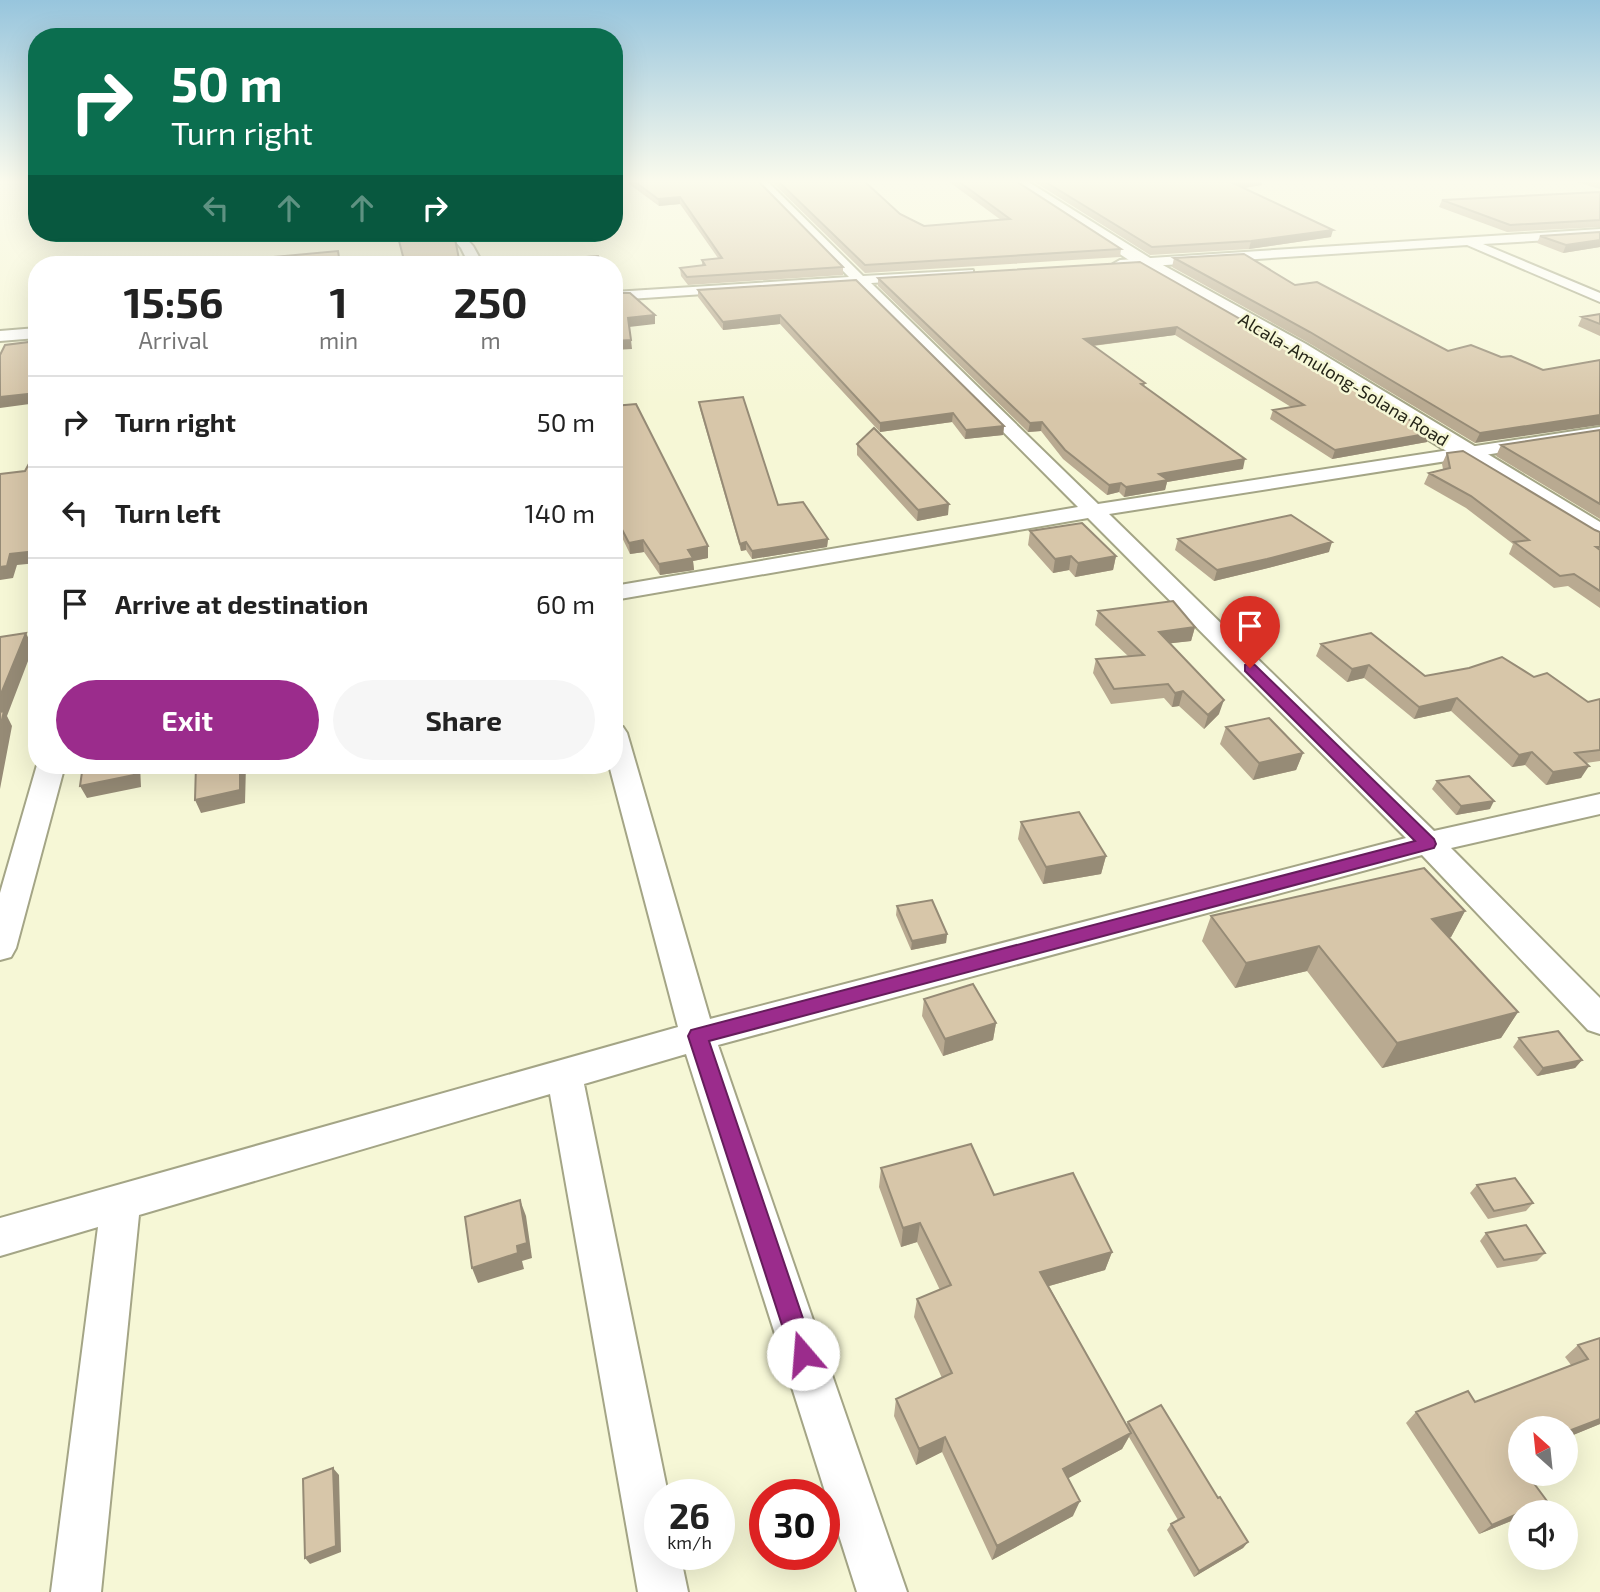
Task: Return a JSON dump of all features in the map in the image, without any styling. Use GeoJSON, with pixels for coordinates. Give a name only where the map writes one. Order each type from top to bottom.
{"type":"FeatureCollection","features":[{"type":"Feature","properties":{"kind":"main road","name":"Alcala-Amulong-Solana Road"},"geometry":{"type":"LineString","coordinates":[[1133,255],[1298,349],[1600,534]]}},
{"type":"Feature","properties":{"kind":"street"},"geometry":{"type":"LineString","coordinates":[[836,255],[1428,844],[1600,1020]]}},
{"type":"Feature","properties":{"kind":"street"},"geometry":{"type":"LineString","coordinates":[[1103,265],[1258,255]]}},
{"type":"Feature","properties":{"kind":"street"},"geometry":{"type":"LineString","coordinates":[[1497,255],[1600,298]]}},
{"type":"Feature","properties":{"kind":"street"},"geometry":{"type":"LineString","coordinates":[[623,295],[982,272]]}},
{"type":"Feature","properties":{"kind":"street"},"geometry":{"type":"LineString","coordinates":[[0,336],[28,334]]}},
{"type":"Feature","properties":{"kind":"street"},"geometry":{"type":"LineString","coordinates":[[623,591],[1092,511],[1600,432]]}},
{"type":"Feature","properties":{"kind":"street"},"geometry":{"type":"LineString","coordinates":[[623,765],[698,1036],[882,1592]]}},
{"type":"Feature","properties":{"kind":"street"},"geometry":{"type":"LineString","coordinates":[[0,948],[48,774]]}},
{"type":"Feature","properties":{"kind":"street"},"geometry":{"type":"LineString","coordinates":[[0,1237],[698,1036],[1428,844],[1600,804]]}},
{"type":"Feature","properties":{"kind":"street"},"geometry":{"type":"LineString","coordinates":[[564,1074],[663,1592]]}},
{"type":"Feature","properties":{"kind":"street"},"geometry":{"type":"LineString","coordinates":[[76,1592],[121,1202]]}},
{"type":"Feature","properties":{"kind":"building"},"geometry":{"type":"Polygon","coordinates":[[[339,255],[339,256],[284,256],[339,255]]]}},
{"type":"Feature","properties":{"kind":"building"},"geometry":{"type":"Polygon","coordinates":[[[403,255],[458,256],[403,256],[403,255]]]}},
{"type":"Feature","properties":{"kind":"building"},"geometry":{"type":"Polygon","coordinates":[[[720,255],[831,255],[843,267],[687,277],[680,268],[705,265],[702,260],[722,258],[720,255]]]}},
{"type":"Feature","properties":{"kind":"building"},"geometry":{"type":"Polygon","coordinates":[[[855,255],[1020,255],[865,265],[855,255]]]}},
{"type":"Feature","properties":{"kind":"building"},"geometry":{"type":"Polygon","coordinates":[[[1246,255],[1295,285],[1317,282],[1448,351],[1471,345],[1501,357],[1511,356],[1543,370],[1600,360],[1600,415],[1480,433],[1310,332],[1174,258],[1246,255]]]}},
{"type":"Feature","properties":{"kind":"building"},"geometry":{"type":"Polygon","coordinates":[[[1140,262],[1291,348],[1431,433],[1335,450],[1273,410],[1304,405],[1177,327],[1084,339],[1245,459],[1159,474],[1168,480],[1126,487],[1121,483],[1109,485],[1065,450],[1042,422],[1030,423],[878,278],[1140,262]]]}},
{"type":"Feature","properties":{"kind":"building"},"geometry":{"type":"Polygon","coordinates":[[[856,280],[1004,426],[966,430],[953,413],[880,423],[780,315],[723,322],[698,290],[856,280]]]}},
{"type":"Feature","properties":{"kind":"building"},"geometry":{"type":"Polygon","coordinates":[[[623,293],[630,293],[655,315],[628,318],[631,340],[623,340],[623,293]]]}},
{"type":"Feature","properties":{"kind":"building"},"geometry":{"type":"Polygon","coordinates":[[[1600,314],[1600,324],[1582,317],[1600,314]]]}},
{"type":"Feature","properties":{"kind":"building"},"geometry":{"type":"Polygon","coordinates":[[[28,342],[28,394],[0,397],[0,355],[5,345],[28,342]]]}},
{"type":"Feature","properties":{"kind":"building"},"geometry":{"type":"Polygon","coordinates":[[[743,397],[778,505],[803,502],[828,539],[752,551],[746,542],[740,544],[699,402],[743,397]]]}},
{"type":"Feature","properties":{"kind":"building"},"geometry":{"type":"Polygon","coordinates":[[[636,404],[708,546],[688,550],[693,558],[659,564],[643,540],[629,543],[623,531],[623,405],[636,404]]]}},
{"type":"Feature","properties":{"kind":"building"},"geometry":{"type":"Polygon","coordinates":[[[874,428],[949,504],[918,510],[857,444],[874,428]]]}},
{"type":"Feature","properties":{"kind":"building"},"geometry":{"type":"Polygon","coordinates":[[[1600,430],[1600,504],[1501,445],[1600,430]]]}},
{"type":"Feature","properties":{"kind":"building"},"geometry":{"type":"Polygon","coordinates":[[[1463,451],[1600,532],[1600,547],[1596,547],[1600,550],[1600,591],[1574,574],[1560,576],[1514,542],[1529,540],[1471,496],[1429,473],[1450,468],[1447,453],[1463,451]]]}},
{"type":"Feature","properties":{"kind":"building"},"geometry":{"type":"Polygon","coordinates":[[[28,466],[28,552],[10,554],[7,566],[0,567],[0,474],[25,471],[28,466]]]}},
{"type":"Feature","properties":{"kind":"building"},"geometry":{"type":"Polygon","coordinates":[[[1291,515],[1332,542],[1217,570],[1178,539],[1291,515]]]}},
{"type":"Feature","properties":{"kind":"building"},"geometry":{"type":"Polygon","coordinates":[[[1082,523],[1116,556],[1078,563],[1071,556],[1055,559],[1030,531],[1082,523]]]}},
{"type":"Feature","properties":{"kind":"building"},"geometry":{"type":"Polygon","coordinates":[[[1173,601],[1195,627],[1159,632],[1224,700],[1208,715],[1183,691],[1175,693],[1168,684],[1114,689],[1096,659],[1144,655],[1098,611],[1173,601]]]}},
{"type":"Feature","properties":{"kind":"building"},"geometry":{"type":"Polygon","coordinates":[[[26,633],[0,696],[0,637],[26,633]]]}},
{"type":"Feature","properties":{"kind":"building"},"geometry":{"type":"Polygon","coordinates":[[[1371,633],[1425,676],[1469,668],[1502,657],[1534,677],[1547,673],[1588,702],[1600,699],[1600,750],[1575,753],[1589,766],[1553,772],[1532,752],[1519,755],[1457,698],[1419,707],[1369,665],[1352,669],[1321,644],[1371,633]]]}},
{"type":"Feature","properties":{"kind":"building"},"geometry":{"type":"Polygon","coordinates":[[[4,711],[0,728],[0,712],[4,711]]]}},
{"type":"Feature","properties":{"kind":"building"},"geometry":{"type":"Polygon","coordinates":[[[1269,718],[1303,753],[1259,763],[1226,727],[1269,718]]]}},
{"type":"Feature","properties":{"kind":"building"},"geometry":{"type":"Polygon","coordinates":[[[82,774],[134,774],[134,775],[80,786],[82,774]]]}},
{"type":"Feature","properties":{"kind":"building"},"geometry":{"type":"Polygon","coordinates":[[[196,774],[240,774],[240,790],[195,800],[196,774]]]}},
{"type":"Feature","properties":{"kind":"building"},"geometry":{"type":"Polygon","coordinates":[[[1469,776],[1494,801],[1461,806],[1437,781],[1469,776]]]}},
{"type":"Feature","properties":{"kind":"building"},"geometry":{"type":"Polygon","coordinates":[[[1079,812],[1106,856],[1046,867],[1021,822],[1079,812]]]}},
{"type":"Feature","properties":{"kind":"building"},"geometry":{"type":"Polygon","coordinates":[[[1424,868],[1465,911],[1432,919],[1518,1012],[1397,1043],[1319,946],[1246,963],[1211,916],[1424,868]]]}},
{"type":"Feature","properties":{"kind":"building"},"geometry":{"type":"Polygon","coordinates":[[[932,900],[947,934],[912,941],[897,906],[932,900]]]}},
{"type":"Feature","properties":{"kind":"building"},"geometry":{"type":"Polygon","coordinates":[[[973,984],[996,1023],[945,1039],[924,999],[973,984]]]}},
{"type":"Feature","properties":{"kind":"building"},"geometry":{"type":"Polygon","coordinates":[[[1558,1031],[1582,1060],[1543,1068],[1519,1038],[1558,1031]]]}},
{"type":"Feature","properties":{"kind":"building"},"geometry":{"type":"Polygon","coordinates":[[[971,1144],[994,1195],[1073,1173],[1112,1252],[1040,1272],[1131,1433],[1063,1469],[1080,1501],[997,1546],[945,1437],[919,1449],[896,1399],[952,1373],[917,1299],[951,1285],[920,1223],[903,1228],[881,1168],[971,1144]]]}},
{"type":"Feature","properties":{"kind":"building"},"geometry":{"type":"Polygon","coordinates":[[[1515,1178],[1533,1203],[1494,1211],[1477,1185],[1515,1178]]]}},
{"type":"Feature","properties":{"kind":"building"},"geometry":{"type":"Polygon","coordinates":[[[520,1200],[527,1243],[517,1246],[518,1253],[472,1268],[465,1217],[520,1200]]]}},
{"type":"Feature","properties":{"kind":"building"},"geometry":{"type":"Polygon","coordinates":[[[1526,1225],[1545,1253],[1504,1260],[1486,1233],[1526,1225]]]}},
{"type":"Feature","properties":{"kind":"building"},"geometry":{"type":"Polygon","coordinates":[[[1600,1338],[1600,1419],[1578,1427],[1578,1416],[1508,1416],[1508,1486],[1536,1486],[1546,1500],[1508,1500],[1508,1518],[1492,1525],[1416,1412],[1468,1391],[1475,1402],[1588,1359],[1578,1345],[1600,1338]]]}},
{"type":"Feature","properties":{"kind":"building"},"geometry":{"type":"Polygon","coordinates":[[[1161,1405],[1248,1542],[1199,1571],[1171,1524],[1184,1517],[1128,1422],[1161,1405]]]}},
{"type":"Feature","properties":{"kind":"building"},"geometry":{"type":"Polygon","coordinates":[[[333,1468],[336,1546],[305,1558],[303,1479],[333,1468]]]}},
{"type":"Feature","properties":{"kind":"route"},"geometry":{"type":"LineString","coordinates":[[803,1354],[698,1036],[1428,844],[1250,668]]}}]}
